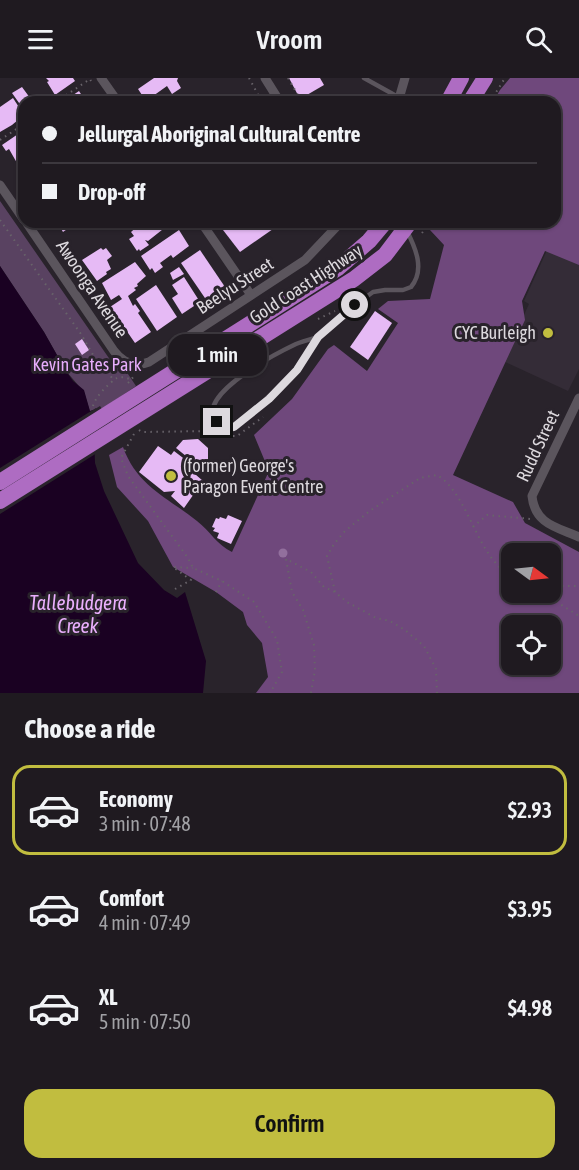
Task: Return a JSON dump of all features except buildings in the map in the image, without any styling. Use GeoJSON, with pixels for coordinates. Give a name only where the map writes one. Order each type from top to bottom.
{"type":"FeatureCollection","features":[{"type":"Feature","properties":{"kind":"highway"},"geometry":{"type":"LineString","coordinates":[[451,96],[460,78]]}},
{"type":"Feature","properties":{"kind":"highway"},"geometry":{"type":"LineString","coordinates":[[474,96],[485,78]]}},
{"type":"Feature","properties":{"kind":"highway","name":"Gold Coast Highway"},"geometry":{"type":"LineString","coordinates":[[0,501],[113,420],[338,268],[369,241],[380,228]]}},
{"type":"Feature","properties":{"kind":"highway","name":"Gold Coast Highway"},"geometry":{"type":"LineString","coordinates":[[0,482],[113,420],[366,270],[385,255],[409,228]]}},
{"type":"Feature","properties":{"kind":"street"},"geometry":{"type":"LineString","coordinates":[[266,78],[276,96]]}},
{"type":"Feature","properties":{"kind":"street"},"geometry":{"type":"LineString","coordinates":[[400,96],[405,78]]}},
{"type":"Feature","properties":{"kind":"street"},"geometry":{"type":"LineString","coordinates":[[97,81],[112,96]]}},
{"type":"Feature","properties":{"kind":"street","name":"Awoonga Avenue"},"geometry":{"type":"LineString","coordinates":[[0,184],[18,211]]}},
{"type":"Feature","properties":{"kind":"street","name":"Awoonga Avenue"},"geometry":{"type":"LineString","coordinates":[[30,228],[118,356],[126,363],[138,365]]}},
{"type":"Feature","properties":{"kind":"street"},"geometry":{"type":"LineString","coordinates":[[205,228],[251,295]]}},
{"type":"Feature","properties":{"kind":"street","name":"Beelyu Street"},"geometry":{"type":"LineString","coordinates":[[138,365],[149,362],[305,260],[335,228]]}},
{"type":"Feature","properties":{"kind":"street","name":"Rudd Street"},"geometry":{"type":"LineString","coordinates":[[542,521],[533,509],[532,496],[579,398]]}},
{"type":"Feature","properties":{"kind":"street"},"geometry":{"type":"LineString","coordinates":[[542,521],[579,537]]}},
{"type":"Feature","properties":{"kind":"lane"},"geometry":{"type":"LineString","coordinates":[[364,78],[393,96]]}},
{"type":"Feature","properties":{"kind":"lane"},"geometry":{"type":"LineString","coordinates":[[318,337],[298,343],[259,364],[219,396],[214,403],[215,420],[225,428],[234,427],[269,399],[297,370],[318,337],[373,292],[407,290],[414,284],[418,270],[410,228]]}},
{"type":"Feature","properties":{"kind":"path"},"geometry":{"type":"LineString","coordinates":[[249,78],[259,96]]}},
{"type":"Feature","properties":{"kind":"path"},"geometry":{"type":"LineString","coordinates":[[288,78],[298,96]]}},
{"type":"Feature","properties":{"kind":"path"},"geometry":{"type":"LineString","coordinates":[[494,96],[505,78]]}},
{"type":"Feature","properties":{"kind":"path"},"geometry":{"type":"LineString","coordinates":[[65,96],[90,79],[97,81]]}},
{"type":"Feature","properties":{"kind":"path"},"geometry":{"type":"LineString","coordinates":[[0,140],[18,128]]}},
{"type":"Feature","properties":{"kind":"path"},"geometry":{"type":"LineString","coordinates":[[0,220],[81,334],[96,360],[114,380]]}},
{"type":"Feature","properties":{"kind":"path"},"geometry":{"type":"LineString","coordinates":[[254,275],[260,277],[265,275]]}},
{"type":"Feature","properties":{"kind":"path"},"geometry":{"type":"LineString","coordinates":[[315,321],[337,311],[321,324]]}},
{"type":"Feature","properties":{"kind":"path"},"geometry":{"type":"LineString","coordinates":[[193,568],[182,549],[128,476],[121,460],[122,454],[136,429],[142,432],[213,431],[220,425]]}},
{"type":"Feature","properties":{"kind":"path"},"geometry":{"type":"LineString","coordinates":[[334,592],[327,556],[333,544],[371,510],[420,478],[437,476],[447,481],[501,571]]}},
{"type":"Feature","properties":{"kind":"path"},"geometry":{"type":"LineString","coordinates":[[473,527],[487,515],[542,521]]}},
{"type":"Feature","properties":{"kind":"path"},"geometry":{"type":"LineString","coordinates":[[311,693],[315,670],[314,645],[303,610],[292,592],[288,563],[311,572],[324,586],[347,602],[376,618],[398,625],[424,646],[436,669],[437,693]]}},
{"type":"Feature","properties":{"kind":"path"},"geometry":{"type":"LineString","coordinates":[[176,589],[191,580],[173,567],[193,568],[222,581],[254,602],[277,640],[282,672],[270,693]]}},
{"type":"Feature","properties":{"kind":"path"},"geometry":{"type":"LineString","coordinates":[[216,592],[222,581]]}},
{"type":"Feature","properties":{"kind":"path"},"geometry":{"type":"LineString","coordinates":[[561,586],[579,586]]}},
{"type":"Feature","properties":{"kind":"path"},"geometry":{"type":"LineString","coordinates":[[558,603],[579,616]]}},
{"type":"Feature","properties":{"kind":"shaded area"},"geometry":{"type":"Polygon","coordinates":[[[510,78],[579,78],[579,265],[545,251],[522,301],[525,320],[453,475],[513,502],[525,523],[579,552],[579,693],[256,693],[268,677],[262,643],[247,625],[243,612],[216,592],[173,567],[148,521],[117,487],[109,455],[123,447],[136,472],[154,490],[197,521],[222,546],[232,552],[269,471],[254,435],[292,399],[328,349],[334,345],[367,371],[398,323],[378,309],[388,301],[430,299],[444,245],[430,230],[431,228],[561,228],[561,96],[496,96],[510,78]]]}},
{"type":"Feature","properties":{"kind":"shaded area","name":"CYC Burleigh"},"geometry":{"type":"Polygon","coordinates":[[[548,248],[579,262],[579,369],[568,391],[503,361],[529,304],[524,301],[548,248]]]}},
{"type":"Feature","properties":{"kind":"green space","name":"Kevin Gates Park"},"geometry":{"type":"Polygon","coordinates":[[[0,201],[113,364],[126,371],[136,386],[102,409],[100,406],[90,412],[84,392],[66,371],[44,332],[0,266],[0,201]]]}},
{"type":"Feature","properties":{"kind":"water","name":"Tallebudgera Creek"},"geometry":{"type":"Polygon","coordinates":[[[0,266],[44,332],[66,371],[84,390],[90,411],[93,410],[95,463],[104,491],[138,563],[164,590],[177,598],[185,592],[206,661],[203,693],[0,693],[0,266]]]}},
{"type":"Feature","properties":{"kind":"pier"},"geometry":{"type":"Polygon","coordinates":[[[96,408],[97,453],[0,514],[0,468],[96,408]]]}},
{"type":"Feature","properties":{"kind":"place","name":"CYC Burleigh"},"geometry":{"type":"Point","coordinates":[548,333]}},
{"type":"Feature","properties":{"kind":"place","name":"(former) George's Paragon Event Centre"},"geometry":{"type":"Point","coordinates":[171,476]}},
{"type":"Feature","properties":{"kind":"route"},"geometry":{"type":"LineString","coordinates":[[217,422],[225,428],[234,427],[269,399],[297,370],[318,337],[355,305]]}}]}
